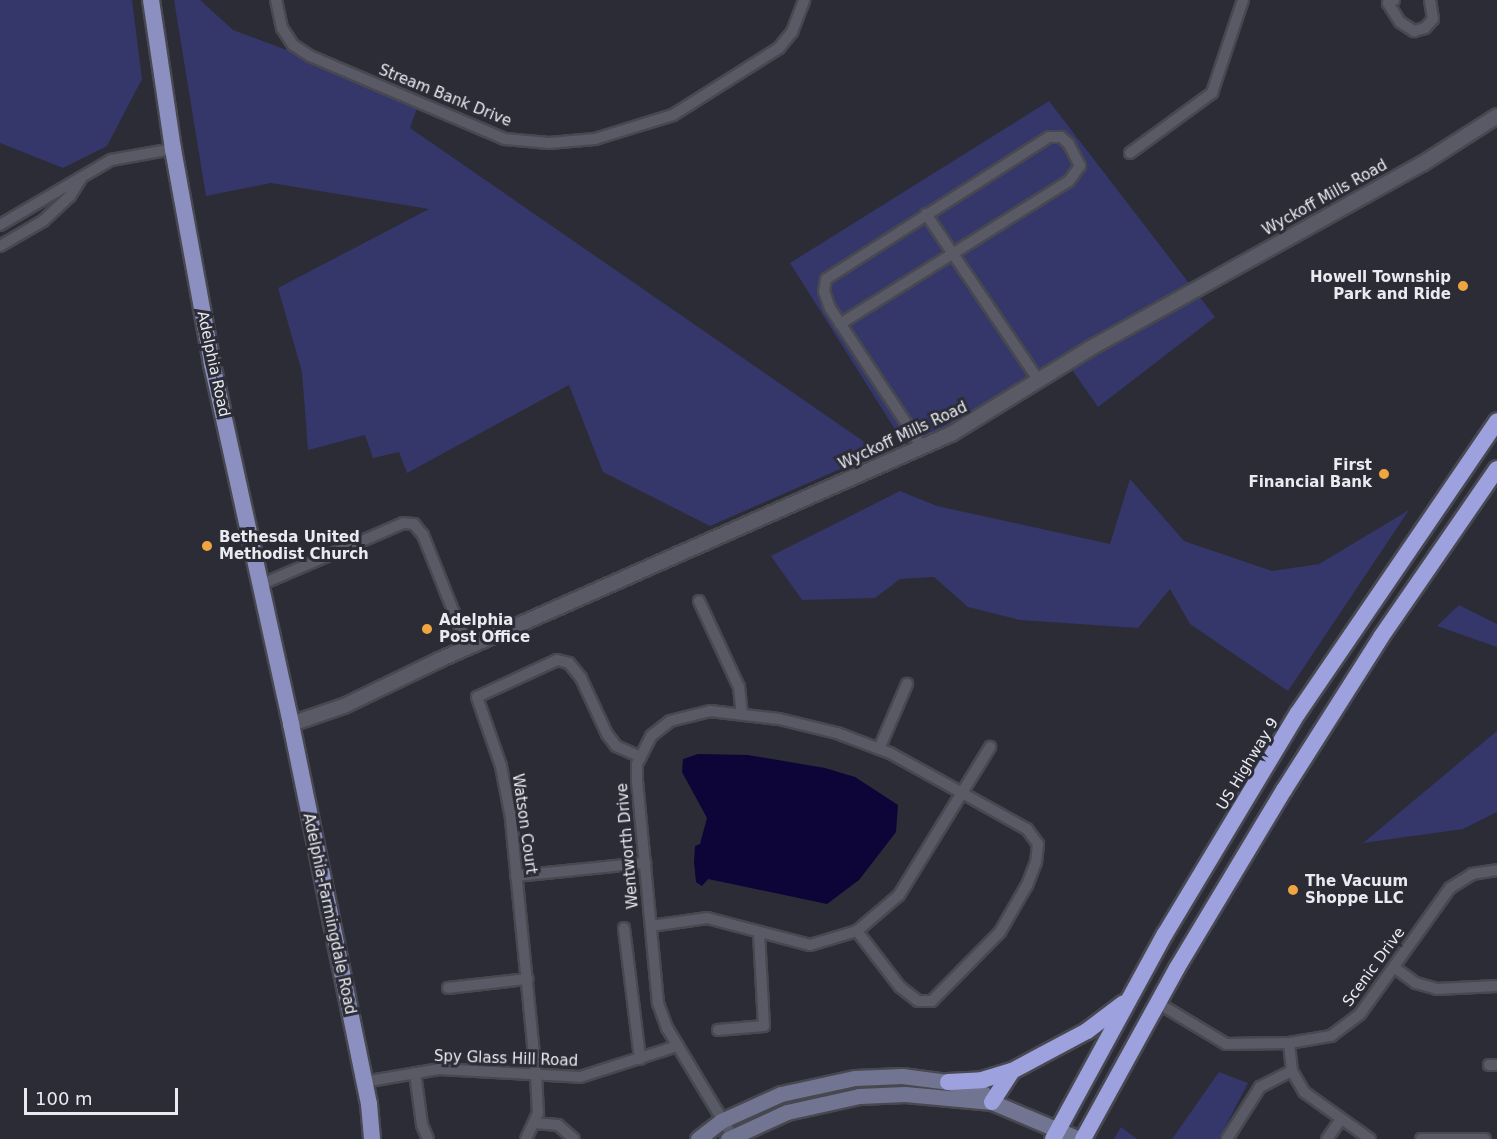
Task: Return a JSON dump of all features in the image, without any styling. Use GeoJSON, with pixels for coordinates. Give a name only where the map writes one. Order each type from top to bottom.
{"type":"FeatureCollection","features":[{"type":"Feature","properties":{"kind":"highway","name":"US Highway 9"},"geometry":{"type":"LineString","coordinates":[[1055,1135],[1128,1000],[1298,713],[1497,421]]}},
{"type":"Feature","properties":{"kind":"highway"},"geometry":{"type":"LineString","coordinates":[[1081,1139],[1158,1003],[1284,790],[1381,638],[1497,469]]}},
{"type":"Feature","properties":{"kind":"highway"},"geometry":{"type":"LineString","coordinates":[[948,1082],[982,1080],[1012,1071],[1087,1031],[1128,1000]]}},
{"type":"Feature","properties":{"kind":"highway"},"geometry":{"type":"LineString","coordinates":[[992,1102],[1012,1071]]}},
{"type":"Feature","properties":{"kind":"main road","name":"Adelphia Road"},"geometry":{"type":"LineString","coordinates":[[151,0],[173,149],[212,364],[291,724]]}},
{"type":"Feature","properties":{"kind":"main road","name":"Adelphia-Farmingdale Road"},"geometry":{"type":"LineString","coordinates":[[291,724],[369,1104],[372,1139]]}},
{"type":"Feature","properties":{"kind":"main road"},"geometry":{"type":"LineString","coordinates":[[698,1139],[721,1120],[782,1094],[855,1078],[902,1076],[948,1082],[982,1092],[992,1102],[1055,1135],[1081,1139]]}},
{"type":"Feature","properties":{"kind":"main road"},"geometry":{"type":"LineString","coordinates":[[731,1138],[787,1112],[860,1095],[905,1094],[992,1102]]}},
{"type":"Feature","properties":{"kind":"street","name":"Stream Bank Drive"},"geometry":{"type":"LineString","coordinates":[[276,0],[282,28],[294,45],[310,56],[505,139],[549,143],[595,139],[673,115],[778,48],[792,32],[804,0]]}},
{"type":"Feature","properties":{"kind":"street"},"geometry":{"type":"LineString","coordinates":[[1130,153],[1212,93],[1243,0]]}},
{"type":"Feature","properties":{"kind":"street"},"geometry":{"type":"LineString","coordinates":[[1387,1],[1404,27],[1414,31],[1425,28],[1433,19],[1430,0]]}},
{"type":"Feature","properties":{"kind":"street","name":"Wyckoff Mills Road"},"geometry":{"type":"LineString","coordinates":[[291,724],[344,706],[468,648],[970,424],[1205,282],[1432,159],[1497,116]]}},
{"type":"Feature","properties":{"kind":"street"},"geometry":{"type":"LineString","coordinates":[[840,324],[1074,177],[1080,166],[1075,152],[1061,137],[1049,136],[830,274],[824,285],[826,298],[840,324],[922,447]]}},
{"type":"Feature","properties":{"kind":"street"},"geometry":{"type":"LineString","coordinates":[[0,225],[111,160],[173,149]]}},
{"type":"Feature","properties":{"kind":"street"},"geometry":{"type":"LineString","coordinates":[[0,246],[51,214],[70,196],[82,177]]}},
{"type":"Feature","properties":{"kind":"street"},"geometry":{"type":"LineString","coordinates":[[926,214],[951,255],[1039,381]]}},
{"type":"Feature","properties":{"kind":"street"},"geometry":{"type":"LineString","coordinates":[[260,585],[403,524],[414,524],[423,535],[468,648]]}},
{"type":"Feature","properties":{"kind":"street"},"geometry":{"type":"LineString","coordinates":[[699,601],[739,687],[742,714]]}},
{"type":"Feature","properties":{"kind":"street","name":"Watson Court"},"geometry":{"type":"LineString","coordinates":[[535,1123],[536,1075],[516,876],[501,766],[477,697],[557,660],[569,663],[581,678],[612,740],[641,757]]}},
{"type":"Feature","properties":{"kind":"street"},"geometry":{"type":"LineString","coordinates":[[879,748],[907,684]]}},
{"type":"Feature","properties":{"kind":"street","name":"Wentworth Drive"},"geometry":{"type":"LineString","coordinates":[[651,926],[707,918],[810,945],[857,930],[899,895],[964,794],[879,748],[837,733],[742,714],[710,711],[670,721],[651,736],[641,757],[637,781],[658,1003],[678,1046],[731,1138]]}},
{"type":"Feature","properties":{"kind":"street"},"geometry":{"type":"LineString","coordinates":[[857,930],[900,987],[918,1002],[932,1001],[946,991],[1000,932],[1027,885],[1036,862],[1038,844],[1027,830],[964,794],[990,747]]}},
{"type":"Feature","properties":{"kind":"street"},"geometry":{"type":"LineString","coordinates":[[516,876],[645,863]]}},
{"type":"Feature","properties":{"kind":"street","name":"Scenic Drive"},"geometry":{"type":"LineString","coordinates":[[1158,1003],[1218,1041],[1237,1045],[1315,1041],[1345,1028],[1395,968],[1454,885],[1472,874],[1497,870]]}},
{"type":"Feature","properties":{"kind":"street"},"geometry":{"type":"LineString","coordinates":[[624,928],[640,1059]]}},
{"type":"Feature","properties":{"kind":"street"},"geometry":{"type":"LineString","coordinates":[[718,1030],[764,1026],[759,933]]}},
{"type":"Feature","properties":{"kind":"street"},"geometry":{"type":"LineString","coordinates":[[1395,968],[1416,982],[1437,989],[1497,986]]}},
{"type":"Feature","properties":{"kind":"street"},"geometry":{"type":"LineString","coordinates":[[448,988],[527,980]]}},
{"type":"Feature","properties":{"kind":"street"},"geometry":{"type":"LineString","coordinates":[[1289,1043],[1292,1071],[1304,1092],[1370,1139]]}},
{"type":"Feature","properties":{"kind":"street","name":"Spy Glass Hill Road"},"geometry":{"type":"LineString","coordinates":[[364,1082],[439,1069],[580,1077],[678,1046]]}},
{"type":"Feature","properties":{"kind":"street"},"geometry":{"type":"LineString","coordinates":[[1227,1139],[1260,1087],[1292,1071]]}},
{"type":"Feature","properties":{"kind":"street"},"geometry":{"type":"LineString","coordinates":[[415,1073],[422,1125],[428,1139]]}},
{"type":"Feature","properties":{"kind":"street"},"geometry":{"type":"LineString","coordinates":[[1328,1139],[1341,1119]]}},
{"type":"Feature","properties":{"kind":"street"},"geometry":{"type":"LineString","coordinates":[[526,1139],[535,1123],[558,1125],[574,1139]]}},
{"type":"Feature","properties":{"kind":"street"},"geometry":{"type":"LineString","coordinates":[[1421,1139],[1485,1139]]}},
{"type":"Feature","properties":{"kind":"shaded area"},"geometry":{"type":"Polygon","coordinates":[[[0,0],[132,0],[142,79],[107,146],[63,168],[0,143],[0,0]]]}},
{"type":"Feature","properties":{"kind":"shaded area"},"geometry":{"type":"Polygon","coordinates":[[[174,0],[200,0],[233,30],[420,100],[410,128],[879,452],[710,526],[603,472],[569,385],[407,473],[399,452],[373,458],[365,435],[308,450],[302,372],[278,288],[429,209],[271,183],[206,196],[174,0]]]}},
{"type":"Feature","properties":{"kind":"shaded area"},"geometry":{"type":"Polygon","coordinates":[[[1049,101],[1215,317],[1098,407],[1063,357],[908,450],[790,263],[1049,101]]]}},
{"type":"Feature","properties":{"kind":"shaded area"},"geometry":{"type":"Polygon","coordinates":[[[1130,479],[1184,541],[1272,571],[1319,564],[1409,510],[1288,691],[1190,624],[1170,589],[1138,628],[1020,620],[968,607],[934,577],[900,579],[875,598],[802,600],[771,556],[900,491],[937,506],[1110,544],[1130,479]]]}},
{"type":"Feature","properties":{"kind":"shaded area"},"geometry":{"type":"Polygon","coordinates":[[[1459,605],[1497,624],[1497,647],[1437,626],[1459,605]]]}},
{"type":"Feature","properties":{"kind":"shaded area"},"geometry":{"type":"Polygon","coordinates":[[[1497,731],[1497,812],[1463,829],[1363,843],[1497,731]]]}},
{"type":"Feature","properties":{"kind":"shaded area"},"geometry":{"type":"Polygon","coordinates":[[[698,754],[748,755],[825,768],[855,777],[898,805],[896,832],[859,880],[827,904],[708,879],[702,886],[696,882],[695,846],[700,844],[707,818],[682,772],[683,759],[698,754]]]}},
{"type":"Feature","properties":{"kind":"shaded area"},"geometry":{"type":"Polygon","coordinates":[[[1219,1072],[1248,1083],[1219,1139],[1172,1139],[1219,1072]]]}},
{"type":"Feature","properties":{"kind":"shaded area"},"geometry":{"type":"Polygon","coordinates":[[[1121,1127],[1137,1139],[1114,1139],[1121,1127]]]}},
{"type":"Feature","properties":{"kind":"place","name":"Howell Township Park and Ride"},"geometry":{"type":"Point","coordinates":[1463,286]}},
{"type":"Feature","properties":{"kind":"place","name":"First Financial Bank"},"geometry":{"type":"Point","coordinates":[1384,474]}},
{"type":"Feature","properties":{"kind":"place","name":"Bethesda United Methodist Church"},"geometry":{"type":"Point","coordinates":[207,546]}},
{"type":"Feature","properties":{"kind":"place","name":"Adelphia Post Office"},"geometry":{"type":"Point","coordinates":[427,629]}},
{"type":"Feature","properties":{"kind":"place","name":"The Vacuum Shoppe LLC"},"geometry":{"type":"Point","coordinates":[1293,890]}}]}
